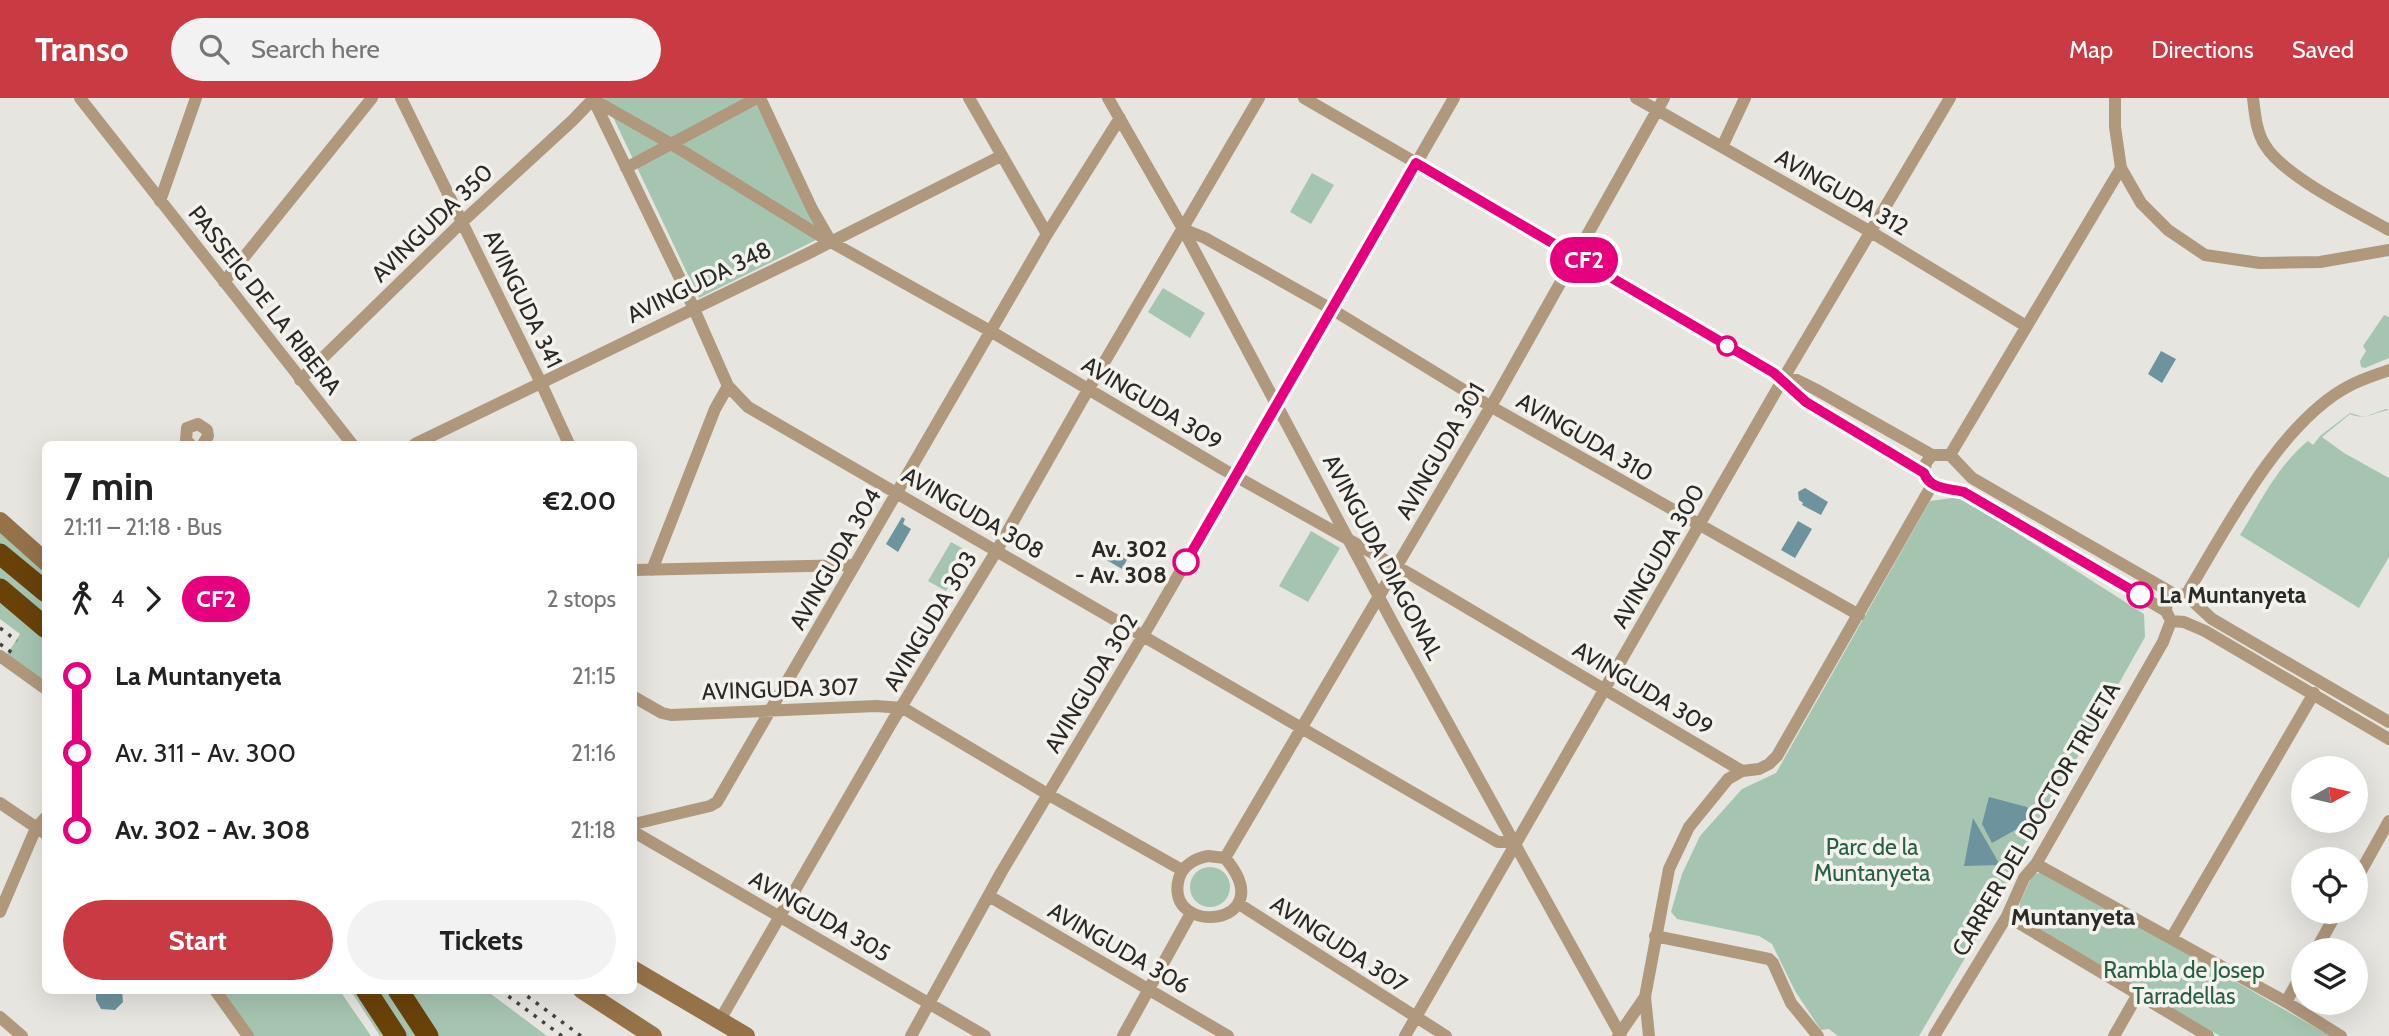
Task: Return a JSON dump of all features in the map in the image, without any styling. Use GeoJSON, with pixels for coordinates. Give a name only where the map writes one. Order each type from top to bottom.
{"type":"FeatureCollection","features":[{"type":"Feature","properties":{"kind":"highway"},"geometry":{"type":"LineString","coordinates":[[0,554],[42,589]]}},
{"type":"Feature","properties":{"kind":"highway"},"geometry":{"type":"LineString","coordinates":[[0,589],[42,625]]}},
{"type":"Feature","properties":{"kind":"highway"},"geometry":{"type":"LineString","coordinates":[[369,994],[396,1036]]}},
{"type":"Feature","properties":{"kind":"highway"},"geometry":{"type":"LineString","coordinates":[[401,994],[428,1036]]}},
{"type":"Feature","properties":{"kind":"street"},"geometry":{"type":"LineString","coordinates":[[80,98],[160,201]]}},
{"type":"Feature","properties":{"kind":"street","name":"PASSEIG DE LA RIBERA"},"geometry":{"type":"LineString","coordinates":[[196,98],[160,201],[350,441]]}},
{"type":"Feature","properties":{"kind":"street"},"geometry":{"type":"LineString","coordinates":[[224,282],[372,98]]}},
{"type":"Feature","properties":{"kind":"street","name":"AVINGUDA 341"},"geometry":{"type":"LineString","coordinates":[[401,98],[568,441]]}},
{"type":"Feature","properties":{"kind":"street","name":"AVINGUDA 350"},"geometry":{"type":"LineString","coordinates":[[300,380],[461,223],[573,120],[592,98]]}},
{"type":"Feature","properties":{"kind":"street","name":"AVINGUDA 309"},"geometry":{"type":"LineString","coordinates":[[592,98],[831,242],[992,332],[1742,771]]}},
{"type":"Feature","properties":{"kind":"street","name":"AVINGUDA 308"},"geometry":{"type":"LineString","coordinates":[[592,98],[694,308],[728,386],[748,407],[1499,842],[1515,842]]}},
{"type":"Feature","properties":{"kind":"street"},"geometry":{"type":"LineString","coordinates":[[626,168],[759,98],[812,209],[831,242]]}},
{"type":"Feature","properties":{"kind":"street"},"geometry":{"type":"LineString","coordinates":[[970,98],[1047,234]]}},
{"type":"Feature","properties":{"kind":"street","name":"AVINGUDA DIAGONAL"},"geometry":{"type":"LineString","coordinates":[[1108,98],[1183,229],[1379,598],[1620,1035]]}},
{"type":"Feature","properties":{"kind":"street","name":"AVINGUDA 303"},"geometry":{"type":"LineString","coordinates":[[720,1020],[1259,98]]}},
{"type":"Feature","properties":{"kind":"street"},"geometry":{"type":"LineString","coordinates":[[1304,98],[1783,379],[1806,402],[1924,473]]}},
{"type":"Feature","properties":{"kind":"street","name":"AVINGUDA 302"},"geometry":{"type":"LineString","coordinates":[[911,1036],[989,896],[1333,310],[1454,98]]}},
{"type":"Feature","properties":{"kind":"street","name":"AVINGUDA 312"},"geometry":{"type":"LineString","coordinates":[[1636,98],[1871,232],[2026,326]]}},
{"type":"Feature","properties":{"kind":"street","name":"AVINGUDA 301"},"geometry":{"type":"LineString","coordinates":[[1225,858],[1490,407],[1664,98]]}},
{"type":"Feature","properties":{"kind":"street"},"geometry":{"type":"LineString","coordinates":[[1722,147],[1745,98]]}},
{"type":"Feature","properties":{"kind":"street","name":"AVINGUDA 300"},"geometry":{"type":"LineString","coordinates":[[1405,1036],[1783,379],[1950,98]]}},
{"type":"Feature","properties":{"kind":"street"},"geometry":{"type":"LineString","coordinates":[[2115,98],[2115,127],[2121,168],[2141,203],[2168,230],[2205,254],[2260,263],[2306,262],[2389,250]]}},
{"type":"Feature","properties":{"kind":"street"},"geometry":{"type":"LineString","coordinates":[[2253,98],[2258,131],[2278,162],[2389,230]]}},
{"type":"Feature","properties":{"kind":"street","name":"AVINGUDA 304"},"geometry":{"type":"LineString","coordinates":[[637,823],[718,802],[1047,234],[1119,118]]}},
{"type":"Feature","properties":{"kind":"street","name":"AVINGUDA 348"},"geometry":{"type":"LineString","coordinates":[[421,441],[831,242],[1001,156]]}},
{"type":"Feature","properties":{"kind":"street"},"geometry":{"type":"LineString","coordinates":[[1946,487],[1957,478],[1954,460],[2026,326],[2121,168]]}},
{"type":"Feature","properties":{"kind":"street","name":"AVINGUDA 310"},"geometry":{"type":"LineString","coordinates":[[1183,229],[1205,238],[1333,310],[1490,407],[1859,615]]}},
{"type":"Feature","properties":{"kind":"street"},"geometry":{"type":"LineString","coordinates":[[2173,618],[2167,600],[2185,597],[2277,450],[2311,414],[2348,386],[2389,370]]}},
{"type":"Feature","properties":{"kind":"street"},"geometry":{"type":"LineString","coordinates":[[1783,379],[1797,380],[1933,455],[1954,460],[1972,478],[2185,597],[2212,619],[2389,722]]}},
{"type":"Feature","properties":{"kind":"street"},"geometry":{"type":"LineString","coordinates":[[652,570],[715,409],[728,386]]}},
{"type":"Feature","properties":{"kind":"street"},"geometry":{"type":"LineString","coordinates":[[187,441],[187,429],[198,424],[207,430],[208,436],[205,441]]}},
{"type":"Feature","properties":{"kind":"street"},"geometry":{"type":"LineString","coordinates":[[1933,455],[1926,463],[1924,473],[1932,485],[1964,492],[2173,618],[2205,631],[2389,739]]}},
{"type":"Feature","properties":{"kind":"street"},"geometry":{"type":"LineString","coordinates":[[1649,1036],[1645,998],[1655,936],[1669,869],[1689,827],[1728,779],[1742,771],[1759,769],[1777,756],[1932,485]]}},
{"type":"Feature","properties":{"kind":"street"},"geometry":{"type":"LineString","coordinates":[[0,521],[42,558]]}},
{"type":"Feature","properties":{"kind":"street"},"geometry":{"type":"LineString","coordinates":[[637,570],[855,565]]}},
{"type":"Feature","properties":{"kind":"street"},"geometry":{"type":"LineString","coordinates":[[2173,618],[2193,615],[2185,597]]}},
{"type":"Feature","properties":{"kind":"street","name":"CARRER DEL DOCTOR TRUETA"},"geometry":{"type":"LineString","coordinates":[[1934,1036],[2007,916],[2024,878],[2036,864],[2163,642],[2173,618]]}},
{"type":"Feature","properties":{"kind":"street"},"geometry":{"type":"LineString","coordinates":[[0,656],[42,687]]}},
{"type":"Feature","properties":{"kind":"street"},"geometry":{"type":"LineString","coordinates":[[2172,937],[2314,694]]}},
{"type":"Feature","properties":{"kind":"street","name":"AVINGUDA 307"},"geometry":{"type":"LineString","coordinates":[[637,699],[671,715],[876,706],[902,708],[1182,870]]}},
{"type":"Feature","properties":{"kind":"street"},"geometry":{"type":"LineString","coordinates":[[0,803],[41,831],[0,912]]}},
{"type":"Feature","properties":{"kind":"street"},"geometry":{"type":"LineString","coordinates":[[2368,859],[2389,821]]}},
{"type":"Feature","properties":{"kind":"street","name":"AVINGUDA 305"},"geometry":{"type":"LineString","coordinates":[[637,834],[985,1036]]}},
{"type":"Feature","properties":{"kind":"street"},"geometry":{"type":"LineString","coordinates":[[1196,858],[1225,858],[1237,873],[1242,889],[1239,904],[1227,915],[1210,919],[1191,913],[1178,896],[1178,881],[1182,870],[1196,858]]}},
{"type":"Feature","properties":{"kind":"street"},"geometry":{"type":"LineString","coordinates":[[2036,864],[2172,937],[2341,1036]]}},
{"type":"Feature","properties":{"kind":"street","name":"AVINGUDA 306"},"geometry":{"type":"LineString","coordinates":[[989,896],[1228,1036]]}},
{"type":"Feature","properties":{"kind":"street","name":"AVINGUDA 307"},"geometry":{"type":"LineString","coordinates":[[1239,904],[1446,1036]]}},
{"type":"Feature","properties":{"kind":"street"},"geometry":{"type":"LineString","coordinates":[[1123,1036],[1191,913]]}},
{"type":"Feature","properties":{"kind":"street"},"geometry":{"type":"LineString","coordinates":[[2007,916],[2208,1036]]}},
{"type":"Feature","properties":{"kind":"street"},"geometry":{"type":"LineString","coordinates":[[1655,936],[1769,959],[1791,1003],[1818,1036]]}},
{"type":"Feature","properties":{"kind":"street"},"geometry":{"type":"LineString","coordinates":[[637,972],[746,1036]]}},
{"type":"Feature","properties":{"kind":"street"},"geometry":{"type":"LineString","coordinates":[[2286,1002],[2291,993]]}},
{"type":"Feature","properties":{"kind":"street"},"geometry":{"type":"LineString","coordinates":[[217,994],[241,1034]]}},
{"type":"Feature","properties":{"kind":"street"},"geometry":{"type":"LineString","coordinates":[[588,994],[653,1036]]}},
{"type":"Feature","properties":{"kind":"street"},"geometry":{"type":"LineString","coordinates":[[2113,1036],[2138,994]]}},
{"type":"Feature","properties":{"kind":"street"},"geometry":{"type":"LineString","coordinates":[[1620,1035],[1645,998]]}},
{"type":"Feature","properties":{"kind":"street"},"geometry":{"type":"LineString","coordinates":[[0,1017],[22,1036]]}},
{"type":"Feature","properties":{"kind":"green space"},"geometry":{"type":"Polygon","coordinates":[[[604,98],[753,98],[822,237],[699,298],[604,98]]]}},
{"type":"Feature","properties":{"kind":"green space"},"geometry":{"type":"Polygon","coordinates":[[[1312,173],[1334,185],[1311,224],[1290,212],[1312,173]]]}},
{"type":"Feature","properties":{"kind":"green space"},"geometry":{"type":"Polygon","coordinates":[[[1163,288],[1205,313],[1190,338],[1148,312],[1163,288]]]}},
{"type":"Feature","properties":{"kind":"green space"},"geometry":{"type":"Polygon","coordinates":[[[2384,315],[2389,317],[2389,358],[2365,368],[2361,367],[2360,361],[2366,351],[2363,346],[2384,315]]]}},
{"type":"Feature","properties":{"kind":"green space"},"geometry":{"type":"Polygon","coordinates":[[[2350,413],[2362,417],[2350,414],[2322,437],[2344,453],[2389,478],[2389,557],[2359,608],[2240,535],[2270,485],[2297,451],[2308,441],[2313,445],[2320,436],[2350,413]]]}},
{"type":"Feature","properties":{"kind":"green space","name":"Parc de la Muntanyeta"},"geometry":{"type":"Polygon","coordinates":[[[1961,497],[2144,614],[2145,637],[2031,840],[2021,863],[1919,1036],[1838,1036],[1829,1029],[1821,1030],[1795,991],[1772,944],[1759,936],[1677,919],[1671,912],[1682,874],[1700,836],[1742,789],[1776,773],[1930,501],[1961,497]]]}},
{"type":"Feature","properties":{"kind":"green space"},"geometry":{"type":"Polygon","coordinates":[[[0,530],[42,569],[42,682],[6,656],[20,634],[0,619],[0,530]]]}},
{"type":"Feature","properties":{"kind":"green space"},"geometry":{"type":"Polygon","coordinates":[[[1311,531],[1340,548],[1308,602],[1279,586],[1311,531]]]}},
{"type":"Feature","properties":{"kind":"green space"},"geometry":{"type":"Polygon","coordinates":[[[951,542],[969,552],[946,591],[928,581],[951,542]]]}},
{"type":"Feature","properties":{"kind":"green space"},"geometry":{"type":"Polygon","coordinates":[[[1210,867],[1218,868],[1224,873],[1229,879],[1229,895],[1224,901],[1218,906],[1210,907],[1202,906],[1196,901],[1191,895],[1190,887],[1191,879],[1196,873],[1202,868],[1210,867]]]}},
{"type":"Feature","properties":{"kind":"green space","name":"Rambla de Josep Tarradellas"},"geometry":{"type":"Polygon","coordinates":[[[2046,872],[2330,1036],[2220,1036],[2024,919],[2019,912],[2020,902],[2033,874],[2046,872]]]}},
{"type":"Feature","properties":{"kind":"green space"},"geometry":{"type":"Polygon","coordinates":[[[217,994],[342,994],[371,1036],[248,1036],[217,994]]]}},
{"type":"Feature","properties":{"kind":"green space"},"geometry":{"type":"Polygon","coordinates":[[[353,994],[491,994],[547,1036],[380,1036],[353,994]]]}},
{"type":"Feature","properties":{"kind":"water"},"geometry":{"type":"Polygon","coordinates":[[[2161,351],[2176,359],[2162,383],[2148,374],[2161,351]]]}},
{"type":"Feature","properties":{"kind":"water"},"geometry":{"type":"Polygon","coordinates":[[[1805,488],[1828,502],[1821,515],[1802,505],[1799,500],[1798,492],[1805,488]]]}},
{"type":"Feature","properties":{"kind":"water"},"geometry":{"type":"Polygon","coordinates":[[[902,517],[905,519],[903,524],[911,529],[898,552],[886,544],[902,517]]]}},
{"type":"Feature","properties":{"kind":"water"},"geometry":{"type":"Polygon","coordinates":[[[1798,521],[1812,529],[1795,558],[1781,550],[1798,521]]]}},
{"type":"Feature","properties":{"kind":"water"},"geometry":{"type":"Polygon","coordinates":[[[1105,542],[1129,556],[1122,569],[1098,555],[1105,542]]]}},
{"type":"Feature","properties":{"kind":"water"},"geometry":{"type":"Polygon","coordinates":[[[1989,797],[2027,807],[2033,820],[1992,843],[1982,824],[1989,797]]]}},
{"type":"Feature","properties":{"kind":"water"},"geometry":{"type":"Polygon","coordinates":[[[1973,818],[2000,865],[1964,866],[1973,818]]]}},
{"type":"Feature","properties":{"kind":"water"},"geometry":{"type":"Polygon","coordinates":[[[96,994],[122,994],[123,1002],[115,1010],[101,1009],[96,994]]]}},
{"type":"Feature","properties":{"kind":"railway"},"geometry":{"type":"LineString","coordinates":[[0,628],[17,641]]}},
{"type":"Feature","properties":{"kind":"railway"},"geometry":{"type":"LineString","coordinates":[[0,644],[15,655]]}},
{"type":"Feature","properties":{"kind":"railway"},"geometry":{"type":"LineString","coordinates":[[505,994],[562,1036]]}},
{"type":"Feature","properties":{"kind":"railway"},"geometry":{"type":"LineString","coordinates":[[524,994],[581,1036]]}},
{"type":"Feature","properties":{"kind":"bus line","name":"CF2"},"geometry":{"type":"LineString","coordinates":[[1186,562],[1416,163],[1774,373],[1806,402],[1912,464],[1924,473],[1932,485],[1964,492],[2140,595]]}},
{"type":"Feature","properties":{"kind":"place","name":"Av. 302 - Av. 308"},"geometry":{"type":"Point","coordinates":[1186,562]}},
{"type":"Feature","properties":{"kind":"place","name":"La Muntanyeta"},"geometry":{"type":"Point","coordinates":[2140,595]}},
{"type":"Feature","properties":{"kind":"district","name":"Muntanyeta"},"geometry":{"type":"Point","coordinates":[2073,917]}}]}
